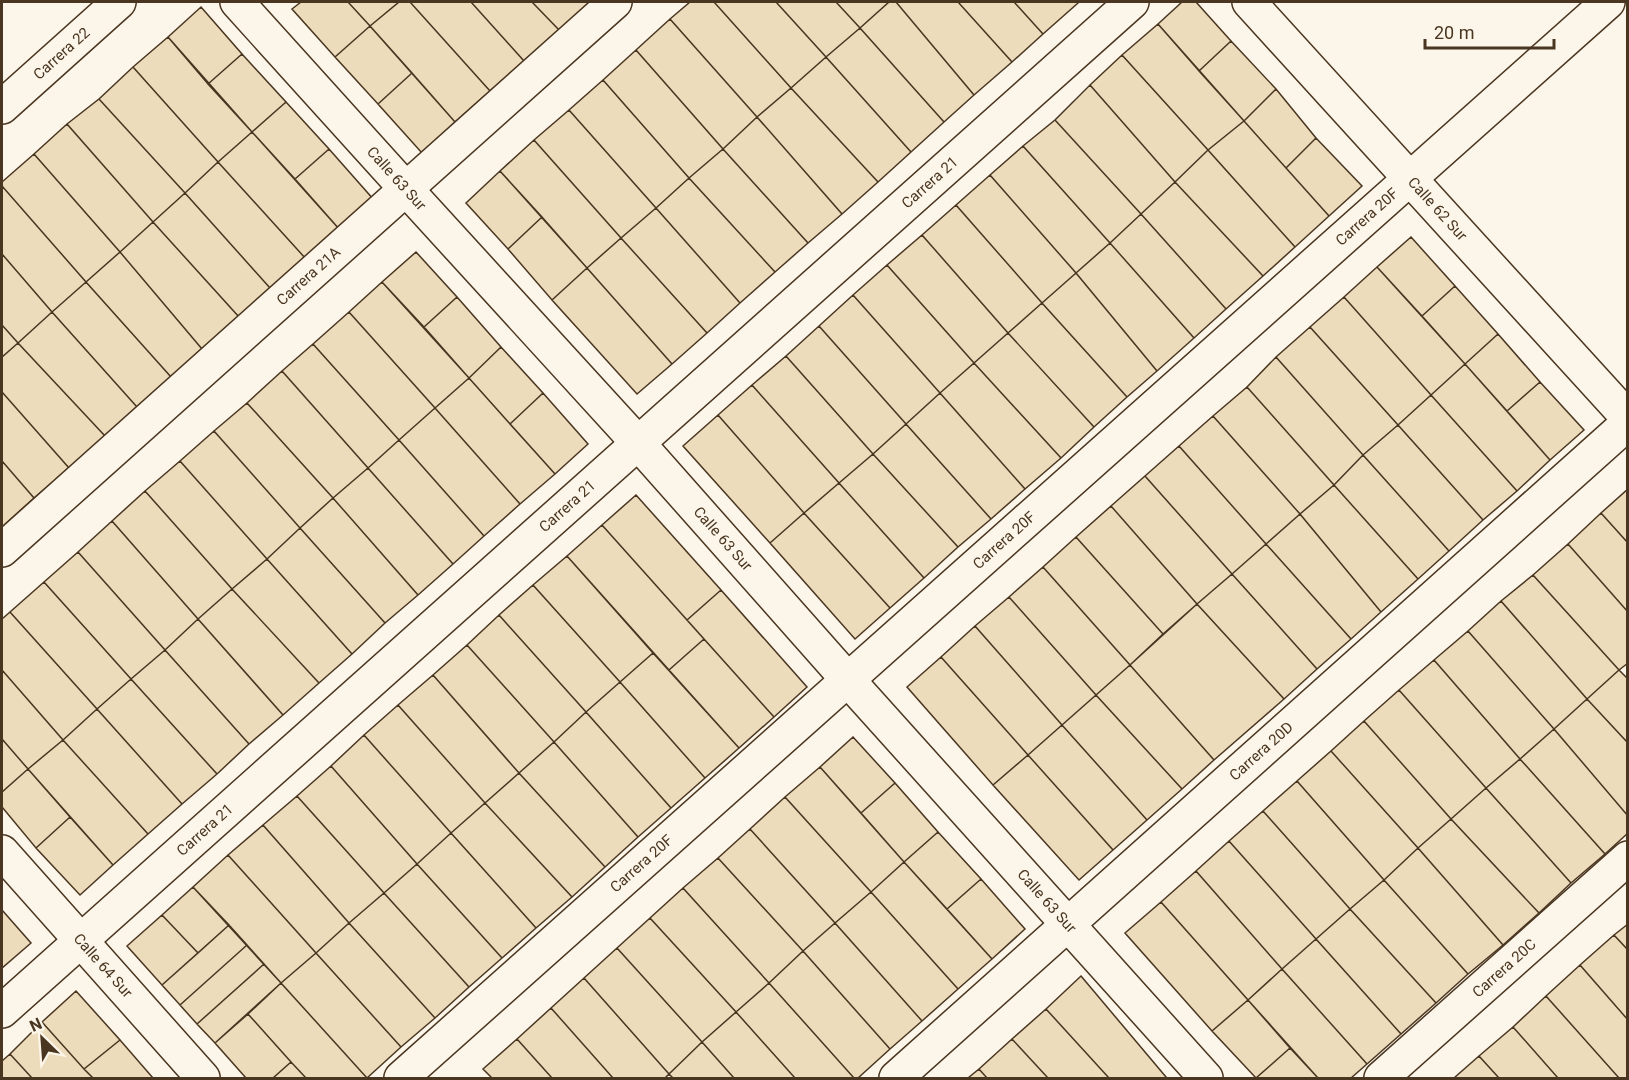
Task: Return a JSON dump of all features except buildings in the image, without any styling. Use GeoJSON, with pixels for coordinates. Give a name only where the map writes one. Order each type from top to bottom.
{"type":"FeatureCollection","features":[{"type":"Feature","properties":{"kind":"street","name":"Carrera 22"},"geometry":{"type":"LineString","coordinates":[[2,107],[119,2]]}},
{"type":"Feature","properties":{"kind":"street","name":"Calle 63 Sur"},"geometry":{"type":"LineString","coordinates":[[237,2],[638,443],[1206,1078]]}},
{"type":"Feature","properties":{"kind":"street","name":"Carrera 21A"},"geometry":{"type":"LineString","coordinates":[[2,550],[615,2]]}},
{"type":"Feature","properties":{"kind":"street","name":"Carrera 21"},"geometry":{"type":"LineString","coordinates":[[2,1011],[1132,2]]}},
{"type":"Feature","properties":{"kind":"street","name":"Calle 62 Sur"},"geometry":{"type":"LineString","coordinates":[[1249,2],[1628,421]]}},
{"type":"Feature","properties":{"kind":"street","name":"Carrera 20F"},"geometry":{"type":"LineString","coordinates":[[401,1078],[1608,2]]}},
{"type":"Feature","properties":{"kind":"street","name":"Carrera 20D"},"geometry":{"type":"LineString","coordinates":[[896,1078],[1628,421]]}},
{"type":"Feature","properties":{"kind":"street","name":"Calle 64 Sur"},"geometry":{"type":"LineString","coordinates":[[2,852],[203,1078]]}},
{"type":"Feature","properties":{"kind":"street","name":"Carrera 20C"},"geometry":{"type":"LineString","coordinates":[[1381,1078],[1628,858]]}}]}
